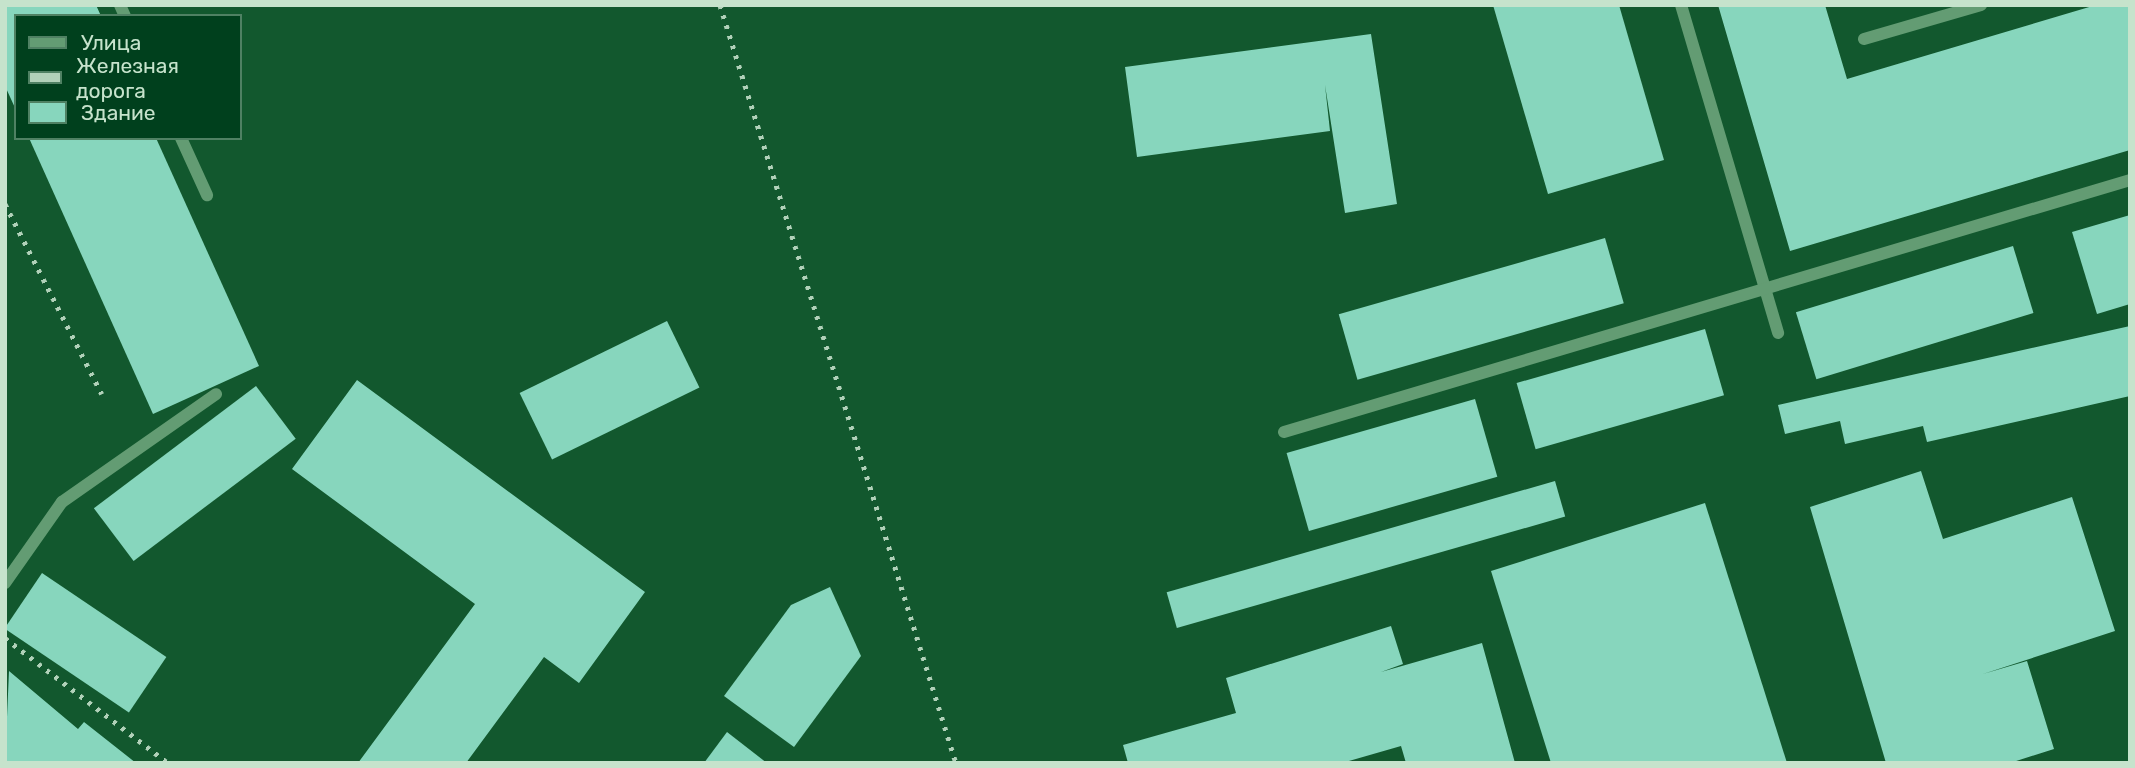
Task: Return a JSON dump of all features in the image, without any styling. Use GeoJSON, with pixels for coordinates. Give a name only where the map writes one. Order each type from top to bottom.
{"type":"FeatureCollection","features":[{"type":"Feature","properties":{"kind":"lane"},"geometry":{"type":"LineString","coordinates":[[1681,5],[1778,333]]}},
{"type":"Feature","properties":{"kind":"lane"},"geometry":{"type":"LineString","coordinates":[[1864,38],[1981,5]]}},
{"type":"Feature","properties":{"kind":"lane"},"geometry":{"type":"LineString","coordinates":[[182,140],[207,195]]}},
{"type":"Feature","properties":{"kind":"lane"},"geometry":{"type":"LineString","coordinates":[[1284,432],[1763,285],[2130,180]]}},
{"type":"Feature","properties":{"kind":"lane"},"geometry":{"type":"LineString","coordinates":[[5,583],[62,502],[216,394]]}},
{"type":"Feature","properties":{"kind":"shaded area"},"geometry":{"type":"Polygon","coordinates":[[[5,5],[2130,5],[2130,763],[5,763],[5,5]]]}},
{"type":"Feature","properties":{"kind":"building"},"geometry":{"type":"Polygon","coordinates":[[[5,5],[96,5],[100,14],[14,14],[14,106],[5,86],[5,5]]]}},
{"type":"Feature","properties":{"kind":"building"},"geometry":{"type":"Polygon","coordinates":[[[1493,5],[1619,5],[1664,160],[1548,194],[1493,5]]]}},
{"type":"Feature","properties":{"kind":"building"},"geometry":{"type":"Polygon","coordinates":[[[1718,5],[1825,5],[1847,79],[2096,5],[2130,5],[2130,150],[1790,251],[1718,5]]]}},
{"type":"Feature","properties":{"kind":"building"},"geometry":{"type":"Polygon","coordinates":[[[1371,34],[1397,204],[1345,213],[1325,85],[1330,131],[1137,157],[1125,67],[1371,34]]]}},
{"type":"Feature","properties":{"kind":"building"},"geometry":{"type":"Polygon","coordinates":[[[30,140],[157,140],[259,366],[153,414],[30,140]]]}},
{"type":"Feature","properties":{"kind":"building"},"geometry":{"type":"Polygon","coordinates":[[[2130,215],[2130,304],[2097,314],[2072,232],[2130,215]]]}},
{"type":"Feature","properties":{"kind":"building"},"geometry":{"type":"Polygon","coordinates":[[[1605,238],[1624,303],[1357,380],[1339,314],[1605,238]]]}},
{"type":"Feature","properties":{"kind":"building"},"geometry":{"type":"Polygon","coordinates":[[[2013,246],[2033,313],[1816,379],[1796,312],[2013,246]]]}},
{"type":"Feature","properties":{"kind":"building"},"geometry":{"type":"Polygon","coordinates":[[[667,321],[699,388],[552,459],[520,393],[667,321]]]}},
{"type":"Feature","properties":{"kind":"building"},"geometry":{"type":"Polygon","coordinates":[[[2130,326],[2130,396],[1927,442],[1923,426],[1845,444],[1840,421],[1785,434],[1778,405],[2130,326]]]}},
{"type":"Feature","properties":{"kind":"building"},"geometry":{"type":"Polygon","coordinates":[[[1705,329],[1724,395],[1536,449],[1517,383],[1705,329]]]}},
{"type":"Feature","properties":{"kind":"building"},"geometry":{"type":"Polygon","coordinates":[[[357,380],[645,592],[579,683],[544,657],[466,763],[358,763],[475,604],[292,469],[357,380]]]}},
{"type":"Feature","properties":{"kind":"building"},"geometry":{"type":"Polygon","coordinates":[[[256,386],[296,439],[134,561],[94,508],[256,386]]]}},
{"type":"Feature","properties":{"kind":"building"},"geometry":{"type":"Polygon","coordinates":[[[1475,399],[1497,477],[1309,531],[1287,453],[1475,399]]]}},
{"type":"Feature","properties":{"kind":"building"},"geometry":{"type":"Polygon","coordinates":[[[1921,471],[1943,539],[2072,497],[2115,631],[1983,674],[2027,661],[2054,749],[2010,763],[1886,763],[1810,507],[1921,471]]]}},
{"type":"Feature","properties":{"kind":"building"},"geometry":{"type":"Polygon","coordinates":[[[1555,481],[1565,517],[1177,628],[1167,592],[1555,481]]]}},
{"type":"Feature","properties":{"kind":"building"},"geometry":{"type":"Polygon","coordinates":[[[1705,503],[1787,763],[1551,763],[1491,571],[1705,503]]]}},
{"type":"Feature","properties":{"kind":"building"},"geometry":{"type":"Polygon","coordinates":[[[42,573],[166,657],[129,712],[5,629],[42,573]]]}},
{"type":"Feature","properties":{"kind":"building"},"geometry":{"type":"Polygon","coordinates":[[[830,587],[861,656],[794,747],[724,696],[791,605],[830,587]]]}},
{"type":"Feature","properties":{"kind":"building"},"geometry":{"type":"Polygon","coordinates":[[[1391,626],[1403,664],[1381,672],[1482,643],[1515,763],[1406,763],[1401,746],[1342,763],[1128,763],[1123,745],[1236,713],[1226,678],[1391,626]]]}},
{"type":"Feature","properties":{"kind":"building"},"geometry":{"type":"Polygon","coordinates":[[[9,671],[78,729],[84,722],[136,763],[5,763],[9,671]]]}},
{"type":"Feature","properties":{"kind":"building"},"geometry":{"type":"Polygon","coordinates":[[[727,732],[767,763],[704,763],[727,732]]]}},
{"type":"Feature","properties":{"kind":"railway"},"geometry":{"type":"LineString","coordinates":[[720,5],[956,763]]}},
{"type":"Feature","properties":{"kind":"railway"},"geometry":{"type":"LineString","coordinates":[[5,204],[102,394]]}},
{"type":"Feature","properties":{"kind":"railway"},"geometry":{"type":"LineString","coordinates":[[5,638],[168,763]]}}]}
